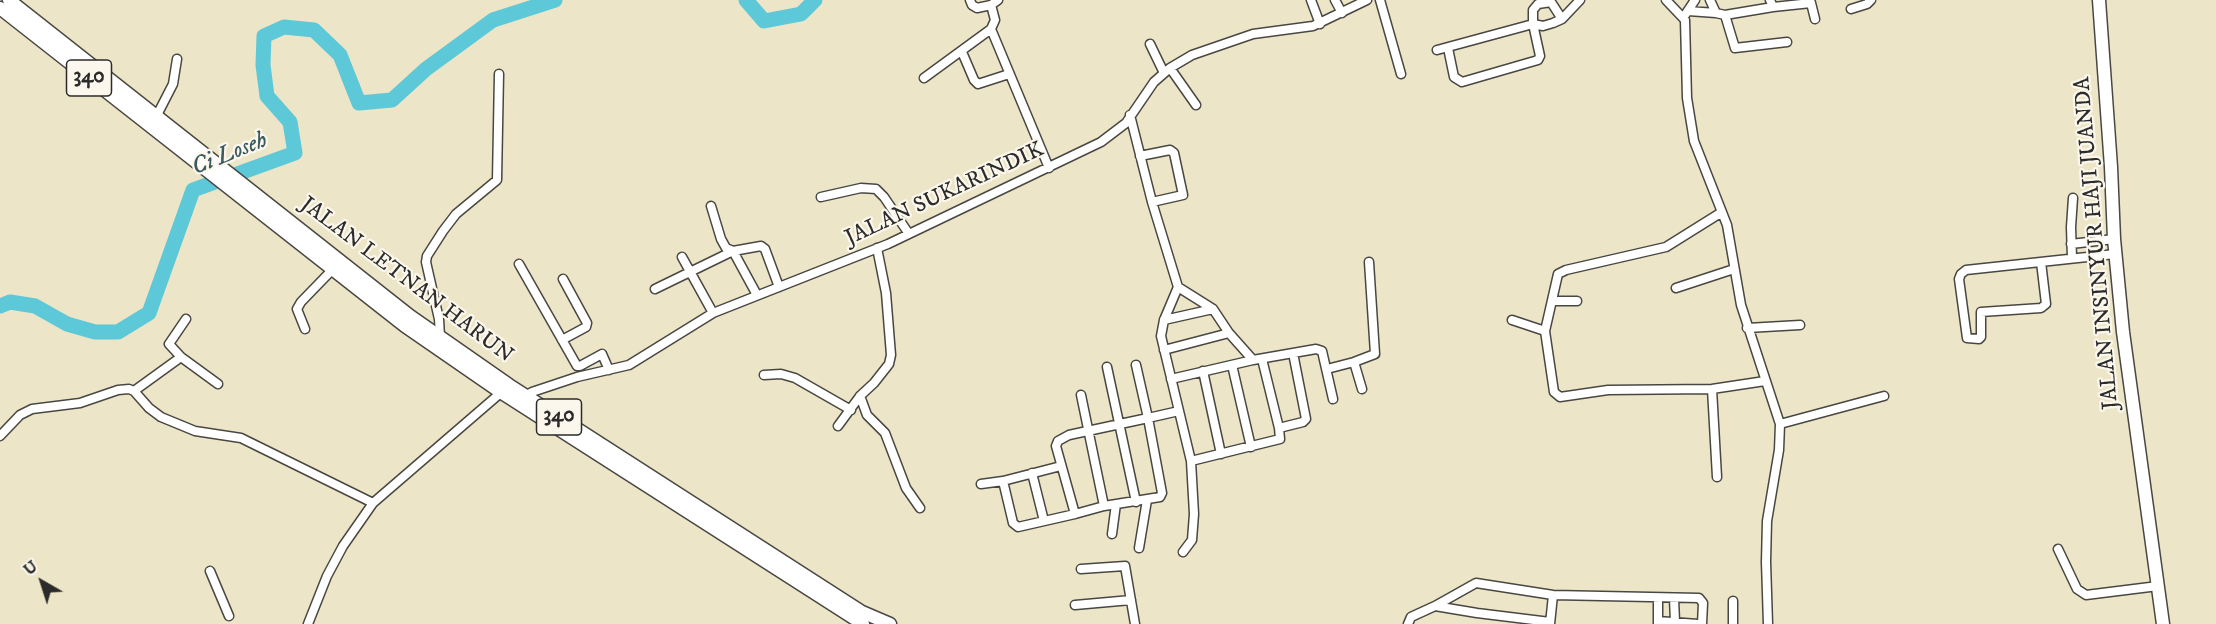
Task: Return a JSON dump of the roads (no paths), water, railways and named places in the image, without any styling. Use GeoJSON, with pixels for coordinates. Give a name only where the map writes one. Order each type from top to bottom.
{"type":"FeatureCollection","features":[{"type":"Feature","properties":{"kind":"main road","name":"JALAN LETNAN HARUN"},"geometry":{"type":"LineString","coordinates":[[9,0],[182,143],[506,389]]}},
{"type":"Feature","properties":{"kind":"main road","name":"JALAN INSINYUR HAJI JUANDA"},"geometry":{"type":"LineString","coordinates":[[2099,0],[2115,254],[2132,409],[2163,624]]}},
{"type":"Feature","properties":{"kind":"main road","name":"JALAN LETNAN HARUN"},"geometry":{"type":"LineString","coordinates":[[0,8],[154,121]]}},
{"type":"Feature","properties":{"kind":"main road","name":"JALAN LETNAN HARUN"},"geometry":{"type":"LineString","coordinates":[[241,188],[333,269],[405,326],[700,513],[862,612],[890,624]]}},
{"type":"Feature","properties":{"kind":"main road","name":"JALAN LETNAN HARUN"},"geometry":{"type":"LineString","coordinates":[[700,513],[863,624]]}},
{"type":"Feature","properties":{"kind":"street"},"geometry":{"type":"LineString","coordinates":[[924,78],[991,29],[995,20],[994,2],[977,8],[970,0]]}},
{"type":"Feature","properties":{"kind":"street"},"geometry":{"type":"LineString","coordinates":[[1311,0],[1320,24]]}},
{"type":"Feature","properties":{"kind":"street"},"geometry":{"type":"LineString","coordinates":[[1335,0],[1342,13]]}},
{"type":"Feature","properties":{"kind":"street","name":"JALAN SUKARINDIK"},"geometry":{"type":"LineString","coordinates":[[522,399],[577,377],[628,364],[713,313],[877,248],[1049,168],[1111,136],[1126,123],[1148,88],[1167,71],[1192,55],[1253,34],[1320,24],[1367,0]]}},
{"type":"Feature","properties":{"kind":"street"},"geometry":{"type":"LineString","coordinates":[[1380,0],[1401,74]]}},
{"type":"Feature","properties":{"kind":"street"},"geometry":{"type":"LineString","coordinates":[[1437,51],[1533,24],[1548,25],[1562,19],[1580,0]]}},
{"type":"Feature","properties":{"kind":"street"},"geometry":{"type":"LineString","coordinates":[[1665,0],[1686,14],[1721,14],[1772,3],[1810,2],[1815,19]]}},
{"type":"Feature","properties":{"kind":"street"},"geometry":{"type":"LineString","coordinates":[[1695,0],[1686,14],[1687,98],[1694,141],[1728,230],[1747,328],[1780,424],[1779,450],[1767,521],[1768,624]]}},
{"type":"Feature","properties":{"kind":"street"},"geometry":{"type":"LineString","coordinates":[[1710,0],[1721,14],[1735,48],[1787,42]]}},
{"type":"Feature","properties":{"kind":"street"},"geometry":{"type":"LineString","coordinates":[[1851,9],[1867,4],[1870,0]]}},
{"type":"Feature","properties":{"kind":"street"},"geometry":{"type":"LineString","coordinates":[[1448,48],[1454,77],[1462,82],[1538,60],[1540,56],[1533,24],[1535,6],[1547,2],[1552,3],[1562,19]]}},
{"type":"Feature","properties":{"kind":"street"},"geometry":{"type":"LineString","coordinates":[[991,29],[1049,168]]}},
{"type":"Feature","properties":{"kind":"street"},"geometry":{"type":"LineString","coordinates":[[1150,44],[1167,71],[1196,105]]}},
{"type":"Feature","properties":{"kind":"street"},"geometry":{"type":"LineString","coordinates":[[962,52],[978,84],[1010,74]]}},
{"type":"Feature","properties":{"kind":"street"},"geometry":{"type":"LineString","coordinates":[[154,121],[173,84],[177,59]]}},
{"type":"Feature","properties":{"kind":"street"},"geometry":{"type":"LineString","coordinates":[[440,337],[439,319],[426,262],[427,256],[442,231],[456,214],[497,180],[500,74]]}},
{"type":"Feature","properties":{"kind":"street"},"geometry":{"type":"LineString","coordinates":[[1130,115],[1152,202],[1178,287],[1164,320],[1161,336],[1191,461],[1193,527],[1192,540],[1184,552]]}},
{"type":"Feature","properties":{"kind":"street"},"geometry":{"type":"LineString","coordinates":[[1140,156],[1170,150],[1174,153],[1183,195],[1152,202]]}},
{"type":"Feature","properties":{"kind":"street"},"geometry":{"type":"LineString","coordinates":[[821,197],[861,188],[876,189],[884,196],[909,234]]}},
{"type":"Feature","properties":{"kind":"street"},"geometry":{"type":"LineString","coordinates":[[2072,258],[2073,198]]}},
{"type":"Feature","properties":{"kind":"street"},"geometry":{"type":"LineString","coordinates":[[711,206],[721,239],[726,248],[733,251],[757,295]]}},
{"type":"Feature","properties":{"kind":"street"},"geometry":{"type":"LineString","coordinates":[[1722,212],[1666,247],[1562,272],[1556,278],[1545,331],[1554,392],[1557,396],[1608,390],[1713,389],[1765,381]]}},
{"type":"Feature","properties":{"kind":"street"},"geometry":{"type":"LineString","coordinates":[[2071,244],[2114,239]]}},
{"type":"Feature","properties":{"kind":"street"},"geometry":{"type":"LineString","coordinates":[[655,289],[733,251],[763,247],[779,287]]}},
{"type":"Feature","properties":{"kind":"street"},"geometry":{"type":"LineString","coordinates":[[838,426],[860,396],[889,364],[891,355],[886,293],[877,248]]}},
{"type":"Feature","properties":{"kind":"street"},"geometry":{"type":"LineString","coordinates":[[1981,312],[1982,337],[1969,340],[1965,335],[1959,279],[1966,270],[2115,254]]}},
{"type":"Feature","properties":{"kind":"street"},"geometry":{"type":"LineString","coordinates":[[682,257],[713,313]]}},
{"type":"Feature","properties":{"kind":"street"},"geometry":{"type":"LineString","coordinates":[[1327,369],[1375,354],[1369,262]]}},
{"type":"Feature","properties":{"kind":"street"},"geometry":{"type":"LineString","coordinates":[[1963,311],[1981,312],[2044,306],[2047,302],[2041,262]]}},
{"type":"Feature","properties":{"kind":"street"},"geometry":{"type":"LineString","coordinates":[[519,264],[577,366],[602,354],[609,370]]}},
{"type":"Feature","properties":{"kind":"street"},"geometry":{"type":"LineString","coordinates":[[304,329],[297,309],[333,269]]}},
{"type":"Feature","properties":{"kind":"street"},"geometry":{"type":"LineString","coordinates":[[1676,288],[1734,269]]}},
{"type":"Feature","properties":{"kind":"street"},"geometry":{"type":"LineString","coordinates":[[562,340],[586,327],[587,323],[563,279]]}},
{"type":"Feature","properties":{"kind":"street"},"geometry":{"type":"LineString","coordinates":[[1178,287],[1213,309],[1229,333],[1258,359],[1279,428],[1280,439],[1191,461]]}},
{"type":"Feature","properties":{"kind":"street"},"geometry":{"type":"LineString","coordinates":[[1553,301],[1577,301]]}},
{"type":"Feature","properties":{"kind":"street"},"geometry":{"type":"LineString","coordinates":[[1164,320],[1213,309]]}},
{"type":"Feature","properties":{"kind":"street"},"geometry":{"type":"LineString","coordinates":[[186,319],[169,344],[181,357],[218,384]]}},
{"type":"Feature","properties":{"kind":"street"},"geometry":{"type":"LineString","coordinates":[[1512,320],[1545,331]]}},
{"type":"Feature","properties":{"kind":"street"},"geometry":{"type":"LineString","coordinates":[[1747,328],[1800,325]]}},
{"type":"Feature","properties":{"kind":"street"},"geometry":{"type":"LineString","coordinates":[[1164,350],[1229,333]]}},
{"type":"Feature","properties":{"kind":"street"},"geometry":{"type":"LineString","coordinates":[[1171,379],[1232,364],[1319,350],[1323,353],[1333,399]]}},
{"type":"Feature","properties":{"kind":"street"},"geometry":{"type":"LineString","coordinates":[[1279,428],[1303,422],[1306,419],[1293,353]]}},
{"type":"Feature","properties":{"kind":"street"},"geometry":{"type":"LineString","coordinates":[[134,391],[181,357]]}},
{"type":"Feature","properties":{"kind":"street"},"geometry":{"type":"LineString","coordinates":[[1354,362],[1362,389]]}},
{"type":"Feature","properties":{"kind":"street"},"geometry":{"type":"LineString","coordinates":[[1232,364],[1251,447]]}},
{"type":"Feature","properties":{"kind":"street"},"geometry":{"type":"LineString","coordinates":[[1003,482],[1014,525],[1018,527],[1104,506],[1160,497],[1162,493],[1136,365]]}},
{"type":"Feature","properties":{"kind":"street"},"geometry":{"type":"LineString","coordinates":[[1107,367],[1136,502]]}},
{"type":"Feature","properties":{"kind":"street"},"geometry":{"type":"LineString","coordinates":[[1203,371],[1221,454]]}},
{"type":"Feature","properties":{"kind":"street"},"geometry":{"type":"LineString","coordinates":[[764,375],[781,374],[795,378],[851,410]]}},
{"type":"Feature","properties":{"kind":"street"},"geometry":{"type":"LineString","coordinates":[[0,436],[20,415],[32,409],[87,402],[124,389],[134,391],[148,408],[161,417],[195,431],[241,438],[373,503]]}},
{"type":"Feature","properties":{"kind":"street"},"geometry":{"type":"LineString","coordinates":[[308,624],[327,576],[343,546],[373,503],[506,389]]}},
{"type":"Feature","properties":{"kind":"street"},"geometry":{"type":"LineString","coordinates":[[1713,389],[1717,477]]}},
{"type":"Feature","properties":{"kind":"street"},"geometry":{"type":"LineString","coordinates":[[1081,395],[1104,506]]}},
{"type":"Feature","properties":{"kind":"street"},"geometry":{"type":"LineString","coordinates":[[860,396],[867,415],[885,433],[906,488],[920,508]]}},
{"type":"Feature","properties":{"kind":"street"},"geometry":{"type":"LineString","coordinates":[[1780,424],[1884,396]]}},
{"type":"Feature","properties":{"kind":"street"},"geometry":{"type":"LineString","coordinates":[[1075,514],[1056,446],[1058,441],[1069,435],[1179,411]]}},
{"type":"Feature","properties":{"kind":"street"},"geometry":{"type":"LineString","coordinates":[[981,484],[1003,482],[1061,466]]}},
{"type":"Feature","properties":{"kind":"street"},"geometry":{"type":"LineString","coordinates":[[1032,473],[1044,521]]}},
{"type":"Feature","properties":{"kind":"street"},"geometry":{"type":"LineString","coordinates":[[1139,548],[1147,500]]}},
{"type":"Feature","properties":{"kind":"street"},"geometry":{"type":"LineString","coordinates":[[1112,534],[1116,504]]}},
{"type":"Feature","properties":{"kind":"street"},"geometry":{"type":"LineString","coordinates":[[2058,549],[2080,593],[2086,595],[2158,586]]}},
{"type":"Feature","properties":{"kind":"street"},"geometry":{"type":"LineString","coordinates":[[1081,569],[1125,566],[1135,624]]}},
{"type":"Feature","properties":{"kind":"street"},"geometry":{"type":"LineString","coordinates":[[210,572],[229,616]]}},
{"type":"Feature","properties":{"kind":"street"},"geometry":{"type":"LineString","coordinates":[[1408,624],[1412,617],[1472,584],[1553,595],[1699,598],[1702,600],[1700,624],[1675,621],[1658,623],[1658,598]]}},
{"type":"Feature","properties":{"kind":"street"},"geometry":{"type":"LineString","coordinates":[[1435,606],[1550,623],[1553,595]]}},
{"type":"Feature","properties":{"kind":"street"},"geometry":{"type":"LineString","coordinates":[[1674,598],[1675,621]]}},
{"type":"Feature","properties":{"kind":"street"},"geometry":{"type":"LineString","coordinates":[[1075,606],[1131,600]]}},
{"type":"Feature","properties":{"kind":"street"},"geometry":{"type":"LineString","coordinates":[[1733,601],[1733,624]]}},
{"type":"Feature","properties":{"kind":"waterway","name":"Ci Loseh"},"geometry":{"type":"LineString","coordinates":[[0,306],[10,302],[35,306],[67,324],[95,332],[118,332],[149,313],[193,190],[295,153],[290,122],[267,96],[263,65],[264,36],[284,27],[314,30],[340,55],[359,103],[392,100],[426,69],[493,20],[555,0]]}},
{"type":"Feature","properties":{"kind":"waterway","name":"Ci Loseh"},"geometry":{"type":"LineString","coordinates":[[746,0],[764,21],[801,14],[815,0]]}}]}
